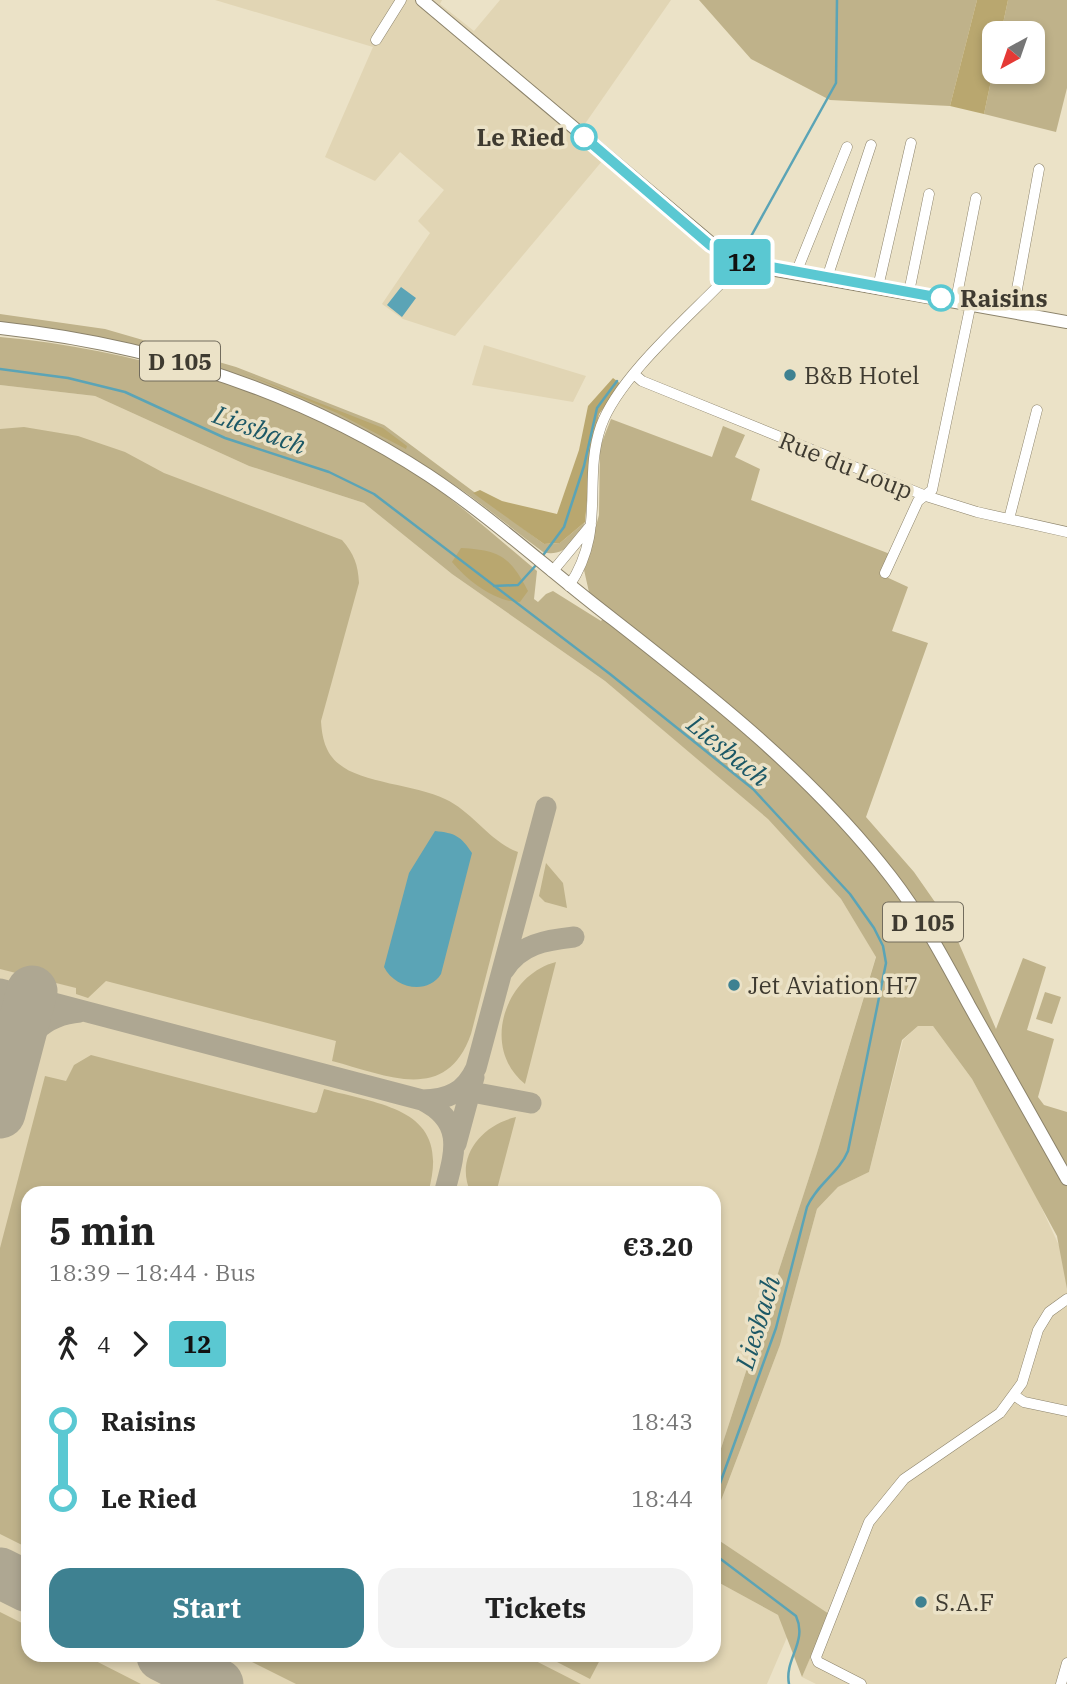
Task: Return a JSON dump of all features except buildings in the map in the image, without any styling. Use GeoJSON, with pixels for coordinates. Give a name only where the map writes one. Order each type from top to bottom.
{"type":"FeatureCollection","features":[{"type":"Feature","properties":{"kind":"main road"},"geometry":{"type":"LineString","coordinates":[[422,0],[710,245],[739,261],[1067,322]]}},
{"type":"Feature","properties":{"kind":"main road","name":"D 105"},"geometry":{"type":"LineString","coordinates":[[0,328],[69,336],[164,356],[232,377],[295,402],[350,429],[431,477],[548,569],[791,765],[845,821],[925,925],[1067,1180]]}},
{"type":"Feature","properties":{"kind":"street"},"geometry":{"type":"LineString","coordinates":[[376,40],[401,0]]}},
{"type":"Feature","properties":{"kind":"street"},"geometry":{"type":"LineString","coordinates":[[878,287],[911,143]]}},
{"type":"Feature","properties":{"kind":"street"},"geometry":{"type":"LineString","coordinates":[[827,278],[871,145]]}},
{"type":"Feature","properties":{"kind":"street"},"geometry":{"type":"LineString","coordinates":[[796,273],[847,147]]}},
{"type":"Feature","properties":{"kind":"street"},"geometry":{"type":"LineString","coordinates":[[1013,312],[1040,169]]}},
{"type":"Feature","properties":{"kind":"street"},"geometry":{"type":"LineString","coordinates":[[909,292],[929,194]]}},
{"type":"Feature","properties":{"kind":"street"},"geometry":{"type":"LineString","coordinates":[[956,300],[976,198]]}},
{"type":"Feature","properties":{"kind":"street"},"geometry":{"type":"LineString","coordinates":[[569,586],[584,560],[591,525],[596,445],[608,412],[634,374],[728,276],[739,261]]}},
{"type":"Feature","properties":{"kind":"street"},"geometry":{"type":"LineString","coordinates":[[885,573],[918,501],[932,490],[971,303]]}},
{"type":"Feature","properties":{"kind":"street","name":"Rue du Loup"},"geometry":{"type":"LineString","coordinates":[[634,374],[642,381],[685,399],[926,496],[1067,532]]}},
{"type":"Feature","properties":{"kind":"street"},"geometry":{"type":"LineString","coordinates":[[1009,519],[1037,410]]}},
{"type":"Feature","properties":{"kind":"street"},"geometry":{"type":"LineString","coordinates":[[548,569],[591,525]]}},
{"type":"Feature","properties":{"kind":"street"},"geometry":{"type":"LineString","coordinates":[[861,1684],[818,1662],[816,1657],[869,1522],[904,1479],[1000,1413],[1015,1396],[1038,1330],[1049,1312],[1066,1301]]}},
{"type":"Feature","properties":{"kind":"street"},"geometry":{"type":"LineString","coordinates":[[1015,1396],[1024,1402],[1067,1410]]}},
{"type":"Feature","properties":{"kind":"street"},"geometry":{"type":"LineString","coordinates":[[1060,1684],[1067,1663]]}},
{"type":"Feature","properties":{"kind":"shaded area"},"geometry":{"type":"Polygon","coordinates":[[[215,0],[442,0],[440,4],[474,31],[500,0],[671,0],[580,131],[603,160],[455,336],[403,319],[382,304],[430,233],[418,221],[444,190],[400,152],[375,181],[325,157],[373,47],[215,0]]]}},
{"type":"Feature","properties":{"kind":"shaded area"},"geometry":{"type":"Polygon","coordinates":[[[699,0],[977,0],[950,106],[830,100],[751,59],[699,0]]]}},
{"type":"Feature","properties":{"kind":"shaded area"},"geometry":{"type":"Polygon","coordinates":[[[977,0],[1008,0],[1004,21],[982,21],[982,84],[990,84],[984,114],[950,106],[977,0]]]}},
{"type":"Feature","properties":{"kind":"shaded area"},"geometry":{"type":"Polygon","coordinates":[[[1008,0],[1067,0],[1067,88],[1056,132],[984,114],[990,84],[1045,84],[1045,21],[1004,21],[1008,0]]]}},
{"type":"Feature","properties":{"kind":"shaded area"},"geometry":{"type":"Polygon","coordinates":[[[0,314],[105,329],[236,367],[384,425],[544,544],[560,543],[585,522],[569,546],[557,552],[543,552],[462,490],[397,449],[344,420],[290,396],[179,357],[121,343],[0,323],[0,314]]]}},
{"type":"Feature","properties":{"kind":"shaded area"},"geometry":{"type":"Polygon","coordinates":[[[0,337],[99,351],[195,375],[197,371],[271,398],[367,442],[428,481],[537,571],[534,599],[538,602],[553,591],[601,621],[610,610],[589,592],[584,570],[599,515],[600,447],[611,419],[712,457],[723,426],[745,435],[735,457],[760,469],[751,500],[890,554],[882,575],[908,587],[892,631],[928,643],[866,817],[914,872],[951,925],[996,1029],[1023,958],[1046,967],[1027,1030],[1054,1039],[1038,1097],[1044,1105],[1067,1112],[1067,1289],[1057,1236],[972,1079],[933,1026],[918,1026],[902,1040],[869,1172],[838,1187],[817,1209],[780,1345],[721,1501],[721,1448],[817,1153],[876,957],[841,899],[768,819],[605,681],[452,574],[364,503],[249,466],[95,396],[0,385],[0,337]]]}},
{"type":"Feature","properties":{"kind":"shaded area"},"geometry":{"type":"Polygon","coordinates":[[[484,345],[586,376],[573,402],[472,385],[484,345]]]}},
{"type":"Feature","properties":{"kind":"shaded area"},"geometry":{"type":"Polygon","coordinates":[[[241,372],[383,428],[407,446],[406,449],[337,413],[241,372]]]}},
{"type":"Feature","properties":{"kind":"shaded area"},"geometry":{"type":"Polygon","coordinates":[[[613,378],[621,384],[599,414],[592,445],[585,522],[560,543],[544,544],[473,493],[480,490],[502,501],[557,514],[579,450],[588,406],[613,378]]]}},
{"type":"Feature","properties":{"kind":"shaded area"},"geometry":{"type":"Polygon","coordinates":[[[0,385],[95,396],[249,466],[364,503],[452,574],[605,681],[767,817],[841,899],[876,956],[817,1153],[721,1448],[721,1186],[21,1186],[21,1662],[721,1662],[721,1584],[778,1615],[788,1635],[767,1684],[0,1684],[0,385]]]}},
{"type":"Feature","properties":{"kind":"shaded area"},"geometry":{"type":"Polygon","coordinates":[[[24,427],[78,436],[125,452],[164,473],[342,540],[350,550],[355,560],[359,583],[321,721],[327,750],[339,764],[361,776],[445,799],[464,811],[499,841],[518,852],[471,1034],[460,1056],[446,1070],[430,1077],[412,1079],[373,1073],[332,1061],[336,1041],[106,981],[88,998],[76,994],[76,988],[0,969],[0,429],[24,427]]]}},
{"type":"Feature","properties":{"kind":"shaded area"},"geometry":{"type":"Polygon","coordinates":[[[461,548],[494,553],[509,563],[528,591],[520,602],[492,594],[466,576],[452,562],[461,548]]]}},
{"type":"Feature","properties":{"kind":"shaded area"},"geometry":{"type":"Polygon","coordinates":[[[546,863],[563,883],[567,908],[545,902],[539,896],[546,863]]]}},
{"type":"Feature","properties":{"kind":"shaded area"},"geometry":{"type":"Polygon","coordinates":[[[556,962],[525,1084],[511,1069],[504,1052],[504,1014],[523,981],[538,969],[556,962]]]}},
{"type":"Feature","properties":{"kind":"shaded area"},"geometry":{"type":"Polygon","coordinates":[[[1045,992],[1061,997],[1052,1024],[1036,1019],[1045,992]]]}},
{"type":"Feature","properties":{"kind":"shaded area"},"geometry":{"type":"Polygon","coordinates":[[[918,1026],[933,1026],[972,1079],[1037,1198],[1062,1252],[1067,1289],[1067,1684],[816,1684],[802,1677],[828,1614],[721,1542],[721,1501],[780,1345],[817,1209],[838,1187],[869,1172],[903,1040],[918,1026]]]}},
{"type":"Feature","properties":{"kind":"shaded area"},"geometry":{"type":"Polygon","coordinates":[[[91,1055],[314,1113],[317,1112],[324,1089],[370,1101],[409,1116],[422,1128],[431,1144],[433,1165],[429,1186],[21,1186],[21,1544],[0,1534],[0,1248],[45,1076],[66,1081],[74,1065],[91,1055]]]}},
{"type":"Feature","properties":{"kind":"shaded area"},"geometry":{"type":"Polygon","coordinates":[[[516,1117],[498,1186],[469,1186],[466,1167],[474,1145],[482,1135],[503,1121],[516,1117]]]}},
{"type":"Feature","properties":{"kind":"shaded area"},"geometry":{"type":"Polygon","coordinates":[[[721,1542],[829,1614],[802,1677],[778,1615],[721,1584],[721,1542]]]}},
{"type":"Feature","properties":{"kind":"shaded area"},"geometry":{"type":"Polygon","coordinates":[[[0,1612],[21,1622],[21,1662],[98,1662],[141,1684],[0,1684],[0,1612]]]}},
{"type":"Feature","properties":{"kind":"shaded area"},"geometry":{"type":"Polygon","coordinates":[[[252,1662],[538,1662],[581,1684],[296,1684],[252,1662]]]}},
{"type":"Feature","properties":{"kind":"shaded area"},"geometry":{"type":"Polygon","coordinates":[[[557,1662],[599,1662],[590,1679],[557,1662]]]}},
{"type":"Feature","properties":{"kind":"water"},"geometry":{"type":"Polygon","coordinates":[[[401,287],[416,298],[402,317],[387,305],[401,287]]]}},
{"type":"Feature","properties":{"kind":"water"},"geometry":{"type":"Polygon","coordinates":[[[435,831],[457,836],[472,853],[441,974],[428,985],[412,987],[396,980],[384,967],[409,873],[435,831]]]}},
{"type":"Feature","properties":{"kind":"waterway"},"geometry":{"type":"LineString","coordinates":[[744,249],[836,83],[837,0]]}},
{"type":"Feature","properties":{"kind":"waterway","name":"Liesbach"},"geometry":{"type":"LineString","coordinates":[[0,369],[68,378],[125,392],[225,438],[329,472],[374,494],[610,674],[753,789],[850,894],[874,928],[883,946],[886,963],[848,1151],[807,1207],[776,1328],[721,1481]]}},
{"type":"Feature","properties":{"kind":"waterway"},"geometry":{"type":"LineString","coordinates":[[541,558],[564,527],[584,466],[597,408],[617,381]]}},
{"type":"Feature","properties":{"kind":"waterway"},"geometry":{"type":"LineString","coordinates":[[494,586],[518,585],[537,564]]}},
{"type":"Feature","properties":{"kind":"waterway","name":"Liesbach"},"geometry":{"type":"LineString","coordinates":[[721,1559],[796,1616],[799,1634],[788,1675],[789,1684]]}},
{"type":"Feature","properties":{"kind":"taxiway"},"geometry":{"type":"LineString","coordinates":[[422,1100],[455,1093],[467,1083],[476,1068],[546,807]]}},
{"type":"Feature","properties":{"kind":"taxiway"},"geometry":{"type":"LineString","coordinates":[[504,970],[518,954],[534,945],[574,937]]}},
{"type":"Feature","properties":{"kind":"taxiway"},"geometry":{"type":"LineString","coordinates":[[0,989],[422,1100],[446,1118],[451,1129],[453,1153],[446,1186]]}},
{"type":"Feature","properties":{"kind":"taxiway"},"geometry":{"type":"LineString","coordinates":[[0,997],[12,1026],[13,1062]]}},
{"type":"Feature","properties":{"kind":"taxiway"},"geometry":{"type":"LineString","coordinates":[[11,1073],[22,1050],[36,1031],[55,1018],[80,1012]]}},
{"type":"Feature","properties":{"kind":"taxiway"},"geometry":{"type":"LineString","coordinates":[[456,1144],[474,1077]]}},
{"type":"Feature","properties":{"kind":"taxiway"},"geometry":{"type":"LineString","coordinates":[[459,1094],[477,1093],[531,1103]]}},
{"type":"Feature","properties":{"kind":"runway"},"geometry":{"type":"LineString","coordinates":[[0,1113],[32,991]]}},
{"type":"Feature","properties":{"kind":"runway"},"geometry":{"type":"LineString","coordinates":[[0,1573],[21,1584]]}},
{"type":"Feature","properties":{"kind":"runway"},"geometry":{"type":"LineString","coordinates":[[174,1662],[218,1684]]}},
{"type":"Feature","properties":{"kind":"bus line","name":"12"},"geometry":{"type":"LineString","coordinates":[[584,137],[710,245],[739,261],[776,270],[941,298]]}},
{"type":"Feature","properties":{"kind":"place","name":"Le Ried"},"geometry":{"type":"Point","coordinates":[584,137]}},
{"type":"Feature","properties":{"kind":"place","name":"Raisins"},"geometry":{"type":"Point","coordinates":[941,298]}},
{"type":"Feature","properties":{"kind":"place","name":"B&B Hotel"},"geometry":{"type":"Point","coordinates":[790,375]}},
{"type":"Feature","properties":{"kind":"place","name":"Jet Aviation H7"},"geometry":{"type":"Point","coordinates":[734,985]}},
{"type":"Feature","properties":{"kind":"place","name":"S.A.F"},"geometry":{"type":"Point","coordinates":[921,1602]}}]}
